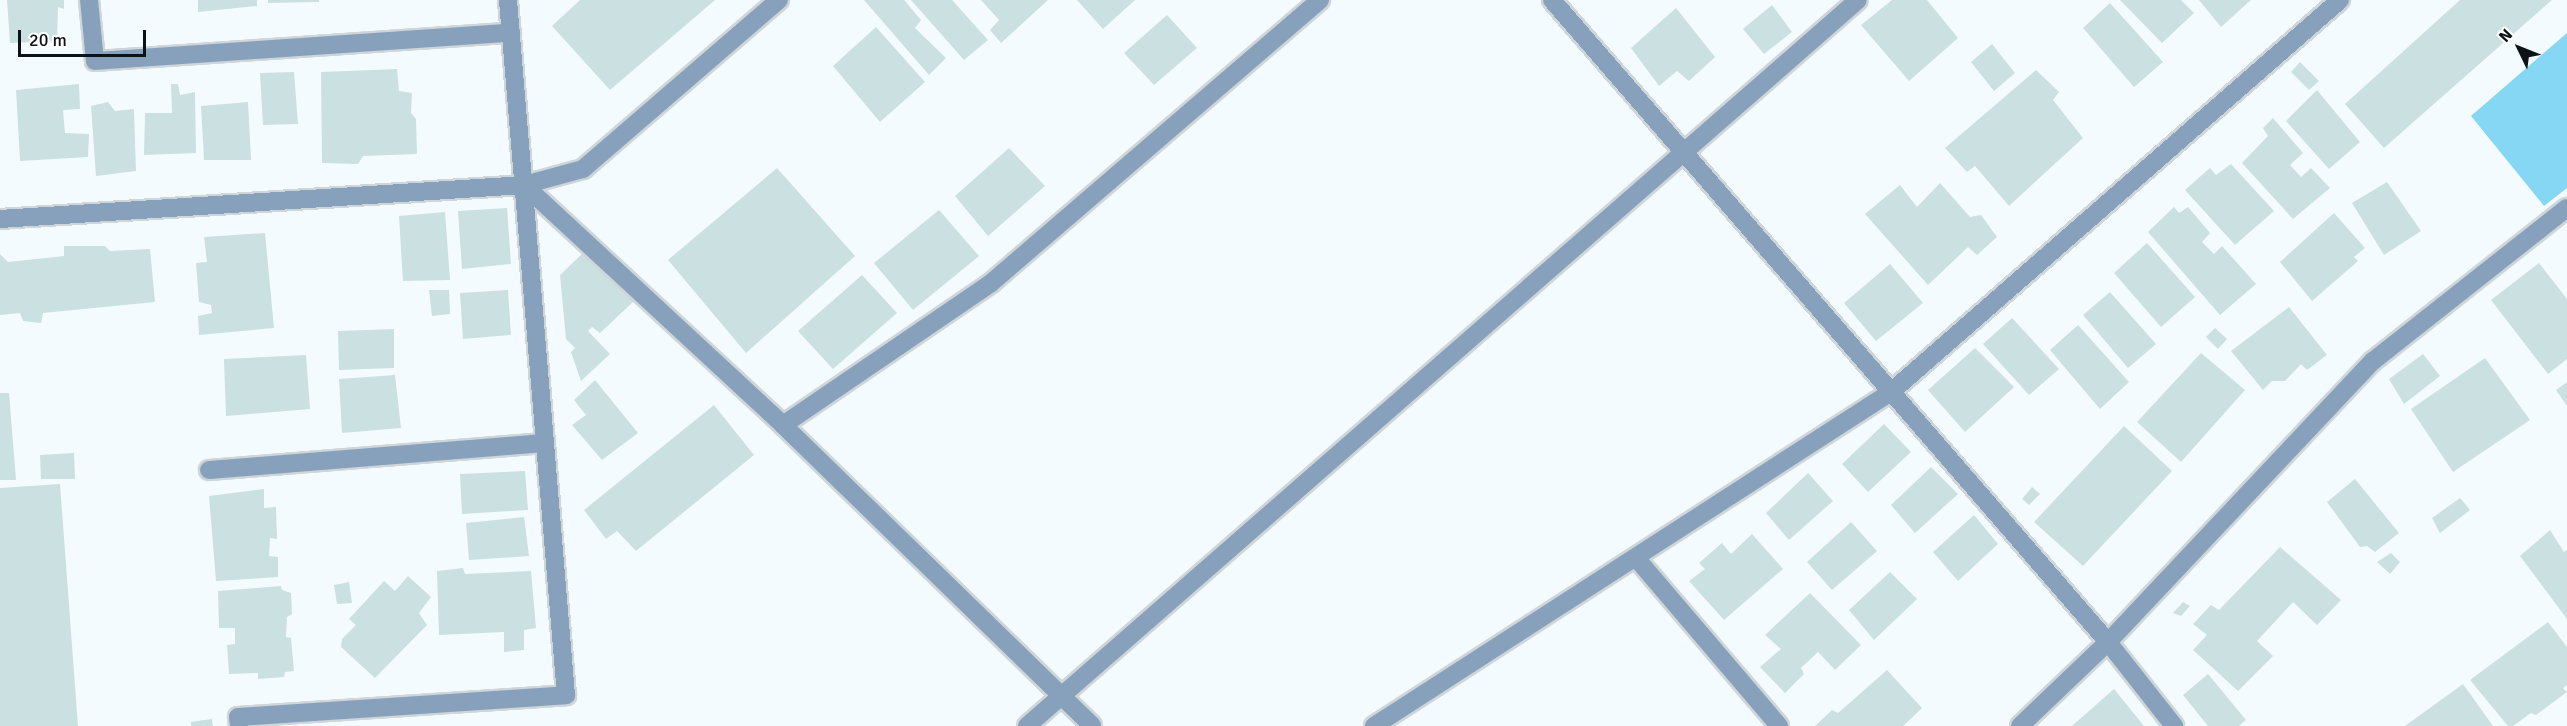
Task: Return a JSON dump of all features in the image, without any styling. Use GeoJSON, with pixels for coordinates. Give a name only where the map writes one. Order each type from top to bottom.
{"type":"FeatureCollection","features":[{"type":"Feature","properties":{"kind":"street"},"geometry":{"type":"LineString","coordinates":[[89,0],[94,61],[511,33]]}},
{"type":"Feature","properties":{"kind":"street"},"geometry":{"type":"LineString","coordinates":[[239,726],[238,717],[566,695],[508,0]]}},
{"type":"Feature","properties":{"kind":"street"},"geometry":{"type":"LineString","coordinates":[[0,219],[524,185],[583,169],[779,0]]}},
{"type":"Feature","properties":{"kind":"street"},"geometry":{"type":"LineString","coordinates":[[783,424],[991,283],[1320,0]]}},
{"type":"Feature","properties":{"kind":"street"},"geometry":{"type":"LineString","coordinates":[[1552,0],[2108,642],[2174,726]]}},
{"type":"Feature","properties":{"kind":"street"},"geometry":{"type":"LineString","coordinates":[[1027,726],[1858,0]]}},
{"type":"Feature","properties":{"kind":"street"},"geometry":{"type":"LineString","coordinates":[[1374,726],[1636,559],[1891,392],[2340,0]]}},
{"type":"Feature","properties":{"kind":"street"},"geometry":{"type":"LineString","coordinates":[[524,185],[783,424],[1092,726]]}},
{"type":"Feature","properties":{"kind":"street"},"geometry":{"type":"LineString","coordinates":[[2020,726],[2108,642],[2373,361],[2434,311],[2498,265],[2567,208]]}},
{"type":"Feature","properties":{"kind":"street"},"geometry":{"type":"LineString","coordinates":[[209,470],[545,443]]}},
{"type":"Feature","properties":{"kind":"street"},"geometry":{"type":"LineString","coordinates":[[1636,559],[1779,726]]}},
{"type":"Feature","properties":{"kind":"shaded area"},"geometry":{"type":"Polygon","coordinates":[[[2567,33],[2567,188],[2544,206],[2471,116],[2567,33]]]}},
{"type":"Feature","properties":{"kind":"building"},"geometry":{"type":"Polygon","coordinates":[[[7,0],[64,0],[64,9],[58,7],[57,41],[10,43],[7,0]]]}},
{"type":"Feature","properties":{"kind":"building"},"geometry":{"type":"Polygon","coordinates":[[[198,0],[257,0],[257,6],[198,12],[198,0]]]}},
{"type":"Feature","properties":{"kind":"building"},"geometry":{"type":"Polygon","coordinates":[[[268,0],[319,0],[319,2],[268,3],[268,0]]]}},
{"type":"Feature","properties":{"kind":"building"},"geometry":{"type":"Polygon","coordinates":[[[580,0],[715,0],[610,90],[552,26],[580,0]]]}},
{"type":"Feature","properties":{"kind":"building"},"geometry":{"type":"Polygon","coordinates":[[[864,0],[904,0],[921,20],[915,28],[946,58],[929,75],[864,0]]]}},
{"type":"Feature","properties":{"kind":"building"},"geometry":{"type":"Polygon","coordinates":[[[911,0],[952,0],[988,40],[964,60],[911,0]]]}},
{"type":"Feature","properties":{"kind":"building"},"geometry":{"type":"Polygon","coordinates":[[[981,0],[1048,0],[1001,43],[990,30],[999,20],[981,0]]]}},
{"type":"Feature","properties":{"kind":"building"},"geometry":{"type":"Polygon","coordinates":[[[1077,0],[1135,0],[1103,29],[1077,0]]]}},
{"type":"Feature","properties":{"kind":"building"},"geometry":{"type":"Polygon","coordinates":[[[1892,0],[1927,0],[1958,38],[1909,81],[1861,25],[1892,0]]]}},
{"type":"Feature","properties":{"kind":"building"},"geometry":{"type":"Polygon","coordinates":[[[2120,0],[2181,0],[2194,13],[2162,43],[2120,0]]]}},
{"type":"Feature","properties":{"kind":"building"},"geometry":{"type":"Polygon","coordinates":[[[2199,0],[2251,0],[2221,27],[2199,0]]]}},
{"type":"Feature","properties":{"kind":"building"},"geometry":{"type":"Polygon","coordinates":[[[2460,0],[2552,0],[2384,148],[2345,104],[2460,0]]]}},
{"type":"Feature","properties":{"kind":"building"},"geometry":{"type":"Polygon","coordinates":[[[2110,3],[2163,62],[2134,87],[2083,28],[2110,3]]]}},
{"type":"Feature","properties":{"kind":"building"},"geometry":{"type":"Polygon","coordinates":[[[1772,5],[1792,32],[1764,54],[1743,29],[1772,5]]]}},
{"type":"Feature","properties":{"kind":"building"},"geometry":{"type":"Polygon","coordinates":[[[1676,8],[1715,57],[1689,81],[1677,71],[1659,86],[1631,48],[1676,8]]]}},
{"type":"Feature","properties":{"kind":"building"},"geometry":{"type":"Polygon","coordinates":[[[1167,15],[1197,48],[1154,85],[1124,53],[1167,15]]]}},
{"type":"Feature","properties":{"kind":"building"},"geometry":{"type":"Polygon","coordinates":[[[876,27],[925,82],[880,122],[833,66],[876,27]]]}},
{"type":"Feature","properties":{"kind":"building"},"geometry":{"type":"Polygon","coordinates":[[[1992,44],[2015,73],[1994,91],[1971,62],[1992,44]]]}},
{"type":"Feature","properties":{"kind":"building"},"geometry":{"type":"Polygon","coordinates":[[[2300,62],[2319,81],[2309,90],[2291,72],[2300,62]]]}},
{"type":"Feature","properties":{"kind":"building"},"geometry":{"type":"Polygon","coordinates":[[[397,69],[399,91],[412,93],[411,113],[416,119],[417,154],[363,156],[358,164],[322,163],[321,72],[397,69]]]}},
{"type":"Feature","properties":{"kind":"building"},"geometry":{"type":"Polygon","coordinates":[[[2036,70],[2059,92],[2053,100],[2083,138],[2009,206],[1975,166],[1967,172],[1945,148],[2036,70]]]}},
{"type":"Feature","properties":{"kind":"building"},"geometry":{"type":"Polygon","coordinates":[[[294,72],[298,124],[263,125],[260,73],[294,72]]]}},
{"type":"Feature","properties":{"kind":"building"},"geometry":{"type":"Polygon","coordinates":[[[79,84],[80,109],[63,110],[65,133],[89,134],[88,157],[20,161],[16,90],[79,84]]]}},
{"type":"Feature","properties":{"kind":"building"},"geometry":{"type":"Polygon","coordinates":[[[171,84],[178,84],[180,95],[195,92],[196,153],[144,155],[145,113],[172,113],[171,84]]]}},
{"type":"Feature","properties":{"kind":"building"},"geometry":{"type":"Polygon","coordinates":[[[2317,90],[2360,142],[2329,169],[2286,121],[2317,90]]]}},
{"type":"Feature","properties":{"kind":"building"},"geometry":{"type":"Polygon","coordinates":[[[108,102],[115,111],[134,109],[136,171],[96,176],[91,106],[108,102]]]}},
{"type":"Feature","properties":{"kind":"building"},"geometry":{"type":"Polygon","coordinates":[[[248,102],[251,160],[204,160],[201,106],[248,102]]]}},
{"type":"Feature","properties":{"kind":"building"},"geometry":{"type":"Polygon","coordinates":[[[2273,118],[2303,153],[2290,165],[2301,177],[2311,168],[2330,188],[2293,219],[2242,163],[2268,136],[2263,128],[2273,118]]]}},
{"type":"Feature","properties":{"kind":"building"},"geometry":{"type":"Polygon","coordinates":[[[1009,148],[1045,186],[988,236],[955,196],[1009,148]]]}},
{"type":"Feature","properties":{"kind":"building"},"geometry":{"type":"Polygon","coordinates":[[[2231,164],[2274,211],[2235,245],[2185,190],[2210,168],[2216,175],[2231,164]]]}},
{"type":"Feature","properties":{"kind":"building"},"geometry":{"type":"Polygon","coordinates":[[[777,168],[855,256],[746,353],[668,260],[777,168]]]}},
{"type":"Feature","properties":{"kind":"building"},"geometry":{"type":"Polygon","coordinates":[[[2387,182],[2421,231],[2384,255],[2352,203],[2387,182]]]}},
{"type":"Feature","properties":{"kind":"building"},"geometry":{"type":"Polygon","coordinates":[[[1940,183],[1970,217],[1981,215],[1997,237],[1977,255],[1968,247],[1928,285],[1865,214],[1900,185],[1917,207],[1940,183]]]}},
{"type":"Feature","properties":{"kind":"building"},"geometry":{"type":"Polygon","coordinates":[[[2174,207],[2179,213],[2188,207],[2210,233],[2202,242],[2214,254],[2222,246],[2256,284],[2220,315],[2148,232],[2174,207]]]}},
{"type":"Feature","properties":{"kind":"building"},"geometry":{"type":"Polygon","coordinates":[[[507,208],[511,264],[462,269],[458,211],[507,208]]]}},
{"type":"Feature","properties":{"kind":"building"},"geometry":{"type":"Polygon","coordinates":[[[939,210],[979,256],[913,310],[874,263],[939,210]]]}},
{"type":"Feature","properties":{"kind":"building"},"geometry":{"type":"Polygon","coordinates":[[[445,212],[450,280],[403,281],[399,216],[445,212]]]}},
{"type":"Feature","properties":{"kind":"building"},"geometry":{"type":"Polygon","coordinates":[[[2334,213],[2365,248],[2354,257],[2358,261],[2312,301],[2280,262],[2334,213]]]}},
{"type":"Feature","properties":{"kind":"building"},"geometry":{"type":"Polygon","coordinates":[[[265,233],[274,328],[199,335],[198,316],[212,313],[211,305],[199,302],[196,263],[207,262],[204,237],[265,233]]]}},
{"type":"Feature","properties":{"kind":"building"},"geometry":{"type":"Polygon","coordinates":[[[2147,243],[2195,297],[2161,327],[2114,273],[2147,243]]]}},
{"type":"Feature","properties":{"kind":"building"},"geometry":{"type":"Polygon","coordinates":[[[64,246],[105,246],[110,251],[150,249],[155,302],[43,313],[41,323],[23,321],[20,313],[0,315],[0,254],[8,262],[64,256],[64,246]]]}},
{"type":"Feature","properties":{"kind":"building"},"geometry":{"type":"Polygon","coordinates":[[[583,253],[634,301],[600,333],[592,327],[588,331],[610,354],[581,381],[571,352],[575,348],[566,339],[560,275],[583,253]]]}},
{"type":"Feature","properties":{"kind":"building"},"geometry":{"type":"Polygon","coordinates":[[[2539,263],[2567,299],[2567,359],[2548,374],[2491,300],[2539,263]]]}},
{"type":"Feature","properties":{"kind":"building"},"geometry":{"type":"Polygon","coordinates":[[[1890,264],[1923,303],[1876,341],[1844,303],[1890,264]]]}},
{"type":"Feature","properties":{"kind":"building"},"geometry":{"type":"Polygon","coordinates":[[[862,275],[897,313],[833,369],[798,331],[862,275]]]}},
{"type":"Feature","properties":{"kind":"building"},"geometry":{"type":"Polygon","coordinates":[[[429,290],[449,290],[450,314],[432,316],[429,290]]]}},
{"type":"Feature","properties":{"kind":"building"},"geometry":{"type":"Polygon","coordinates":[[[508,290],[511,335],[463,339],[460,293],[508,290]]]}},
{"type":"Feature","properties":{"kind":"building"},"geometry":{"type":"Polygon","coordinates":[[[2110,292],[2156,344],[2128,368],[2083,315],[2110,292]]]}},
{"type":"Feature","properties":{"kind":"building"},"geometry":{"type":"Polygon","coordinates":[[[2289,307],[2327,355],[2307,370],[2301,364],[2285,381],[2272,381],[2263,390],[2231,351],[2289,307]]]}},
{"type":"Feature","properties":{"kind":"building"},"geometry":{"type":"Polygon","coordinates":[[[2012,318],[2059,369],[2029,395],[1983,344],[2012,318]]]}},
{"type":"Feature","properties":{"kind":"building"},"geometry":{"type":"Polygon","coordinates":[[[2078,325],[2129,382],[2100,409],[2050,350],[2078,325]]]}},
{"type":"Feature","properties":{"kind":"building"},"geometry":{"type":"Polygon","coordinates":[[[2215,328],[2227,339],[2218,349],[2206,337],[2215,328]]]}},
{"type":"Feature","properties":{"kind":"building"},"geometry":{"type":"Polygon","coordinates":[[[394,329],[394,368],[339,370],[338,331],[394,329]]]}},
{"type":"Feature","properties":{"kind":"building"},"geometry":{"type":"Polygon","coordinates":[[[1975,348],[2014,387],[1965,432],[1928,390],[1975,348]]]}},
{"type":"Feature","properties":{"kind":"building"},"geometry":{"type":"Polygon","coordinates":[[[2201,353],[2245,390],[2181,462],[2137,422],[2201,353]]]}},
{"type":"Feature","properties":{"kind":"building"},"geometry":{"type":"Polygon","coordinates":[[[2423,354],[2440,376],[2404,404],[2389,379],[2423,354]]]}},
{"type":"Feature","properties":{"kind":"building"},"geometry":{"type":"Polygon","coordinates":[[[306,355],[310,409],[226,416],[224,359],[306,355]]]}},
{"type":"Feature","properties":{"kind":"building"},"geometry":{"type":"Polygon","coordinates":[[[2485,358],[2530,420],[2453,472],[2411,409],[2485,358]]]}},
{"type":"Feature","properties":{"kind":"building"},"geometry":{"type":"Polygon","coordinates":[[[395,375],[401,428],[342,433],[339,379],[395,375]]]}},
{"type":"Feature","properties":{"kind":"building"},"geometry":{"type":"Polygon","coordinates":[[[595,380],[638,433],[602,460],[572,425],[586,415],[574,400],[595,380]]]}},
{"type":"Feature","properties":{"kind":"building"},"geometry":{"type":"Polygon","coordinates":[[[2567,382],[2567,406],[2556,390],[2567,382]]]}},
{"type":"Feature","properties":{"kind":"building"},"geometry":{"type":"Polygon","coordinates":[[[0,393],[9,393],[16,480],[0,480],[0,393]]]}},
{"type":"Feature","properties":{"kind":"building"},"geometry":{"type":"Polygon","coordinates":[[[714,405],[754,455],[636,551],[617,531],[606,539],[584,510],[714,405]]]}},
{"type":"Feature","properties":{"kind":"building"},"geometry":{"type":"Polygon","coordinates":[[[1884,424],[1911,452],[1868,492],[1842,464],[1884,424]]]}},
{"type":"Feature","properties":{"kind":"building"},"geometry":{"type":"Polygon","coordinates":[[[2124,426],[2172,471],[2083,566],[2034,522],[2124,426]]]}},
{"type":"Feature","properties":{"kind":"building"},"geometry":{"type":"Polygon","coordinates":[[[74,453],[75,479],[41,479],[40,455],[74,453]]]}},
{"type":"Feature","properties":{"kind":"building"},"geometry":{"type":"Polygon","coordinates":[[[1931,467],[1958,494],[1915,533],[1891,505],[1931,467]]]}},
{"type":"Feature","properties":{"kind":"building"},"geometry":{"type":"Polygon","coordinates":[[[525,471],[528,510],[462,514],[460,474],[525,471]]]}},
{"type":"Feature","properties":{"kind":"building"},"geometry":{"type":"Polygon","coordinates":[[[1808,473],[1833,501],[1789,540],[1766,513],[1808,473]]]}},
{"type":"Feature","properties":{"kind":"building"},"geometry":{"type":"Polygon","coordinates":[[[2355,479],[2399,533],[2375,552],[2367,546],[2360,547],[2327,502],[2355,479]]]}},
{"type":"Feature","properties":{"kind":"building"},"geometry":{"type":"Polygon","coordinates":[[[60,484],[78,726],[0,726],[0,488],[60,484]]]}},
{"type":"Feature","properties":{"kind":"building"},"geometry":{"type":"Polygon","coordinates":[[[2032,487],[2040,494],[2029,505],[2022,499],[2032,487]]]}},
{"type":"Feature","properties":{"kind":"building"},"geometry":{"type":"Polygon","coordinates":[[[264,489],[264,508],[276,507],[277,539],[270,538],[269,556],[278,557],[278,577],[216,581],[209,496],[264,489]]]}},
{"type":"Feature","properties":{"kind":"building"},"geometry":{"type":"Polygon","coordinates":[[[2460,498],[2470,510],[2440,533],[2432,518],[2460,498]]]}},
{"type":"Feature","properties":{"kind":"building"},"geometry":{"type":"Polygon","coordinates":[[[1974,515],[1998,544],[1958,581],[1933,552],[1974,515]]]}},
{"type":"Feature","properties":{"kind":"building"},"geometry":{"type":"Polygon","coordinates":[[[524,517],[529,556],[469,560],[466,523],[524,517]]]}},
{"type":"Feature","properties":{"kind":"building"},"geometry":{"type":"Polygon","coordinates":[[[1851,522],[1877,551],[1832,590],[1807,562],[1851,522]]]}},
{"type":"Feature","properties":{"kind":"building"},"geometry":{"type":"Polygon","coordinates":[[[2550,530],[2564,552],[2567,550],[2567,619],[2520,556],[2550,530]]]}},
{"type":"Feature","properties":{"kind":"building"},"geometry":{"type":"Polygon","coordinates":[[[1752,534],[1783,569],[1724,620],[1689,581],[1705,569],[1699,563],[1722,543],[1731,554],[1752,534]]]}},
{"type":"Feature","properties":{"kind":"building"},"geometry":{"type":"Polygon","coordinates":[[[2280,547],[2341,600],[2317,625],[2293,602],[2257,641],[2273,656],[2238,691],[2193,650],[2207,635],[2193,624],[2211,605],[2219,610],[2280,547]]]}},
{"type":"Feature","properties":{"kind":"building"},"geometry":{"type":"Polygon","coordinates":[[[2391,553],[2400,562],[2390,574],[2377,562],[2391,553]]]}},
{"type":"Feature","properties":{"kind":"building"},"geometry":{"type":"Polygon","coordinates":[[[463,568],[465,574],[531,571],[536,628],[524,630],[524,650],[504,652],[504,632],[439,635],[437,571],[463,568]]]}},
{"type":"Feature","properties":{"kind":"building"},"geometry":{"type":"Polygon","coordinates":[[[1890,572],[1917,599],[1874,640],[1849,610],[1890,572]]]}},
{"type":"Feature","properties":{"kind":"building"},"geometry":{"type":"Polygon","coordinates":[[[408,576],[431,597],[419,613],[427,625],[375,678],[341,647],[342,639],[356,625],[349,619],[384,581],[395,591],[408,576]]]}},
{"type":"Feature","properties":{"kind":"building"},"geometry":{"type":"Polygon","coordinates":[[[349,582],[352,603],[337,604],[334,585],[349,582]]]}},
{"type":"Feature","properties":{"kind":"building"},"geometry":{"type":"Polygon","coordinates":[[[281,586],[282,590],[291,593],[292,614],[287,617],[286,637],[291,638],[294,671],[285,672],[284,677],[258,679],[258,673],[229,674],[227,645],[235,644],[235,628],[219,628],[218,591],[281,586]]]}},
{"type":"Feature","properties":{"kind":"building"},"geometry":{"type":"Polygon","coordinates":[[[1810,593],[1861,645],[1835,670],[1818,652],[1801,668],[1804,674],[1785,693],[1760,667],[1781,649],[1765,635],[1810,593]]]}},
{"type":"Feature","properties":{"kind":"building"},"geometry":{"type":"Polygon","coordinates":[[[2183,602],[2190,606],[2181,616],[2173,613],[2183,602]]]}},
{"type":"Feature","properties":{"kind":"building"},"geometry":{"type":"Polygon","coordinates":[[[2548,622],[2567,647],[2567,685],[2563,688],[2567,692],[2536,715],[2531,713],[2513,726],[2508,726],[2470,680],[2548,622]]]}},
{"type":"Feature","properties":{"kind":"building"},"geometry":{"type":"Polygon","coordinates":[[[1887,670],[1922,708],[1903,726],[1815,726],[1832,710],[1838,713],[1887,670]]]}},
{"type":"Feature","properties":{"kind":"building"},"geometry":{"type":"Polygon","coordinates":[[[2208,674],[2246,720],[2239,726],[2208,726],[2183,695],[2208,674]]]}},
{"type":"Feature","properties":{"kind":"building"},"geometry":{"type":"Polygon","coordinates":[[[2463,684],[2493,726],[2405,726],[2463,684]]]}},
{"type":"Feature","properties":{"kind":"building"},"geometry":{"type":"Polygon","coordinates":[[[2114,689],[2144,726],[2072,726],[2114,689]]]}},
{"type":"Feature","properties":{"kind":"building"},"geometry":{"type":"Polygon","coordinates":[[[212,719],[213,726],[191,726],[191,722],[212,719]]]}}]}
